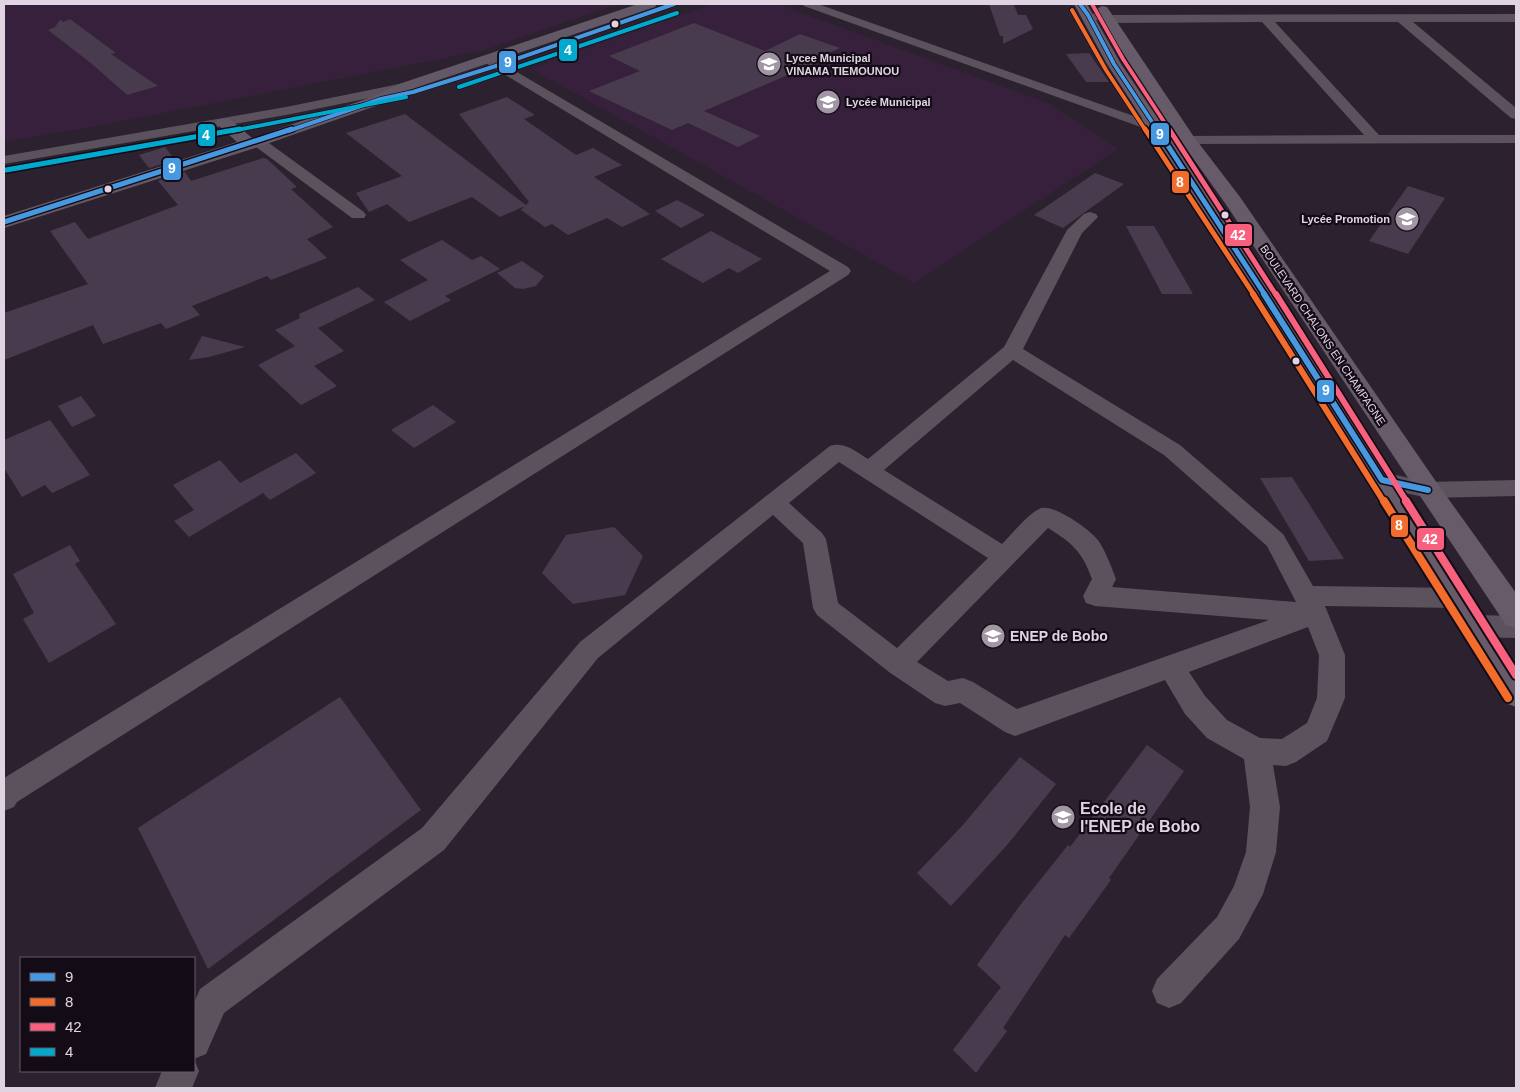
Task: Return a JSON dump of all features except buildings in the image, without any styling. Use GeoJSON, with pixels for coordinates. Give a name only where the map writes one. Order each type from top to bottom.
{"type":"FeatureCollection","features":[{"type":"Feature","properties":{"kind":"highway"},"geometry":{"type":"LineString","coordinates":[[4,222],[253,143],[381,99],[413,92],[650,4]]}},
{"type":"Feature","properties":{"kind":"highway"},"geometry":{"type":"LineString","coordinates":[[381,99],[404,87],[493,62],[674,4]]}},
{"type":"Feature","properties":{"kind":"highway"},"geometry":{"type":"LineString","coordinates":[[224,122],[253,143]]}},
{"type":"Feature","properties":{"kind":"main road","name":"BOULEVARD CHALONS EN CHAMPAGNE"},"geometry":{"type":"LineString","coordinates":[[1094,10],[1114,64],[1242,258],[1516,693]]}},
{"type":"Feature","properties":{"kind":"main road","name":"BOULEVARD CHALONS EN CHAMPAGNE"},"geometry":{"type":"LineString","coordinates":[[1094,10],[1233,201],[1428,490],[1516,616]]}},
{"type":"Feature","properties":{"kind":"street"},"geometry":{"type":"LineString","coordinates":[[808,4],[1154,126],[1188,140],[1516,139]]}},
{"type":"Feature","properties":{"kind":"street"},"geometry":{"type":"LineString","coordinates":[[1094,10],[1265,18],[1401,18],[1515,12]]}},
{"type":"Feature","properties":{"kind":"street"},"geometry":{"type":"LineString","coordinates":[[1265,18],[1374,138]]}},
{"type":"Feature","properties":{"kind":"street"},"geometry":{"type":"LineString","coordinates":[[1401,18],[1516,115]]}},
{"type":"Feature","properties":{"kind":"street"},"geometry":{"type":"LineString","coordinates":[[5,791],[842,272],[493,62]]}},
{"type":"Feature","properties":{"kind":"street"},"geometry":{"type":"LineString","coordinates":[[4,160],[224,122],[404,87]]}},
{"type":"Feature","properties":{"kind":"street"},"geometry":{"type":"LineString","coordinates":[[253,143],[358,215]]}},
{"type":"Feature","properties":{"kind":"street"},"geometry":{"type":"LineString","coordinates":[[868,471],[1012,351],[1075,230],[1090,217]]}},
{"type":"Feature","properties":{"kind":"street"},"geometry":{"type":"LineString","coordinates":[[1012,351],[1172,450],[1275,540],[1311,605],[1332,655],[1330,698],[1317,732],[1286,753],[1257,751],[1217,729],[1195,705],[1171,667]]}},
{"type":"Feature","properties":{"kind":"street"},"geometry":{"type":"LineString","coordinates":[[195,1040],[212,1001],[433,839],[589,650],[838,451],[1004,558]]}},
{"type":"Feature","properties":{"kind":"street"},"geometry":{"type":"LineString","coordinates":[[1382,480],[1428,490],[1516,488]]}},
{"type":"Feature","properties":{"kind":"street"},"geometry":{"type":"LineString","coordinates":[[773,502],[814,539],[826,608],[898,664],[945,694],[963,690],[1015,724],[1171,667],[1311,605]]}},
{"type":"Feature","properties":{"kind":"street"},"geometry":{"type":"LineString","coordinates":[[898,664],[1046,515],[1087,541],[1097,558],[1104,580],[1096,596],[1311,605],[1457,598]]}},
{"type":"Feature","properties":{"kind":"street"},"geometry":{"type":"LineString","coordinates":[[1475,626],[1516,627]]}},
{"type":"Feature","properties":{"kind":"street"},"geometry":{"type":"LineString","coordinates":[[1169,991],[1228,928],[1247,894],[1261,852],[1265,807],[1257,751]]}},
{"type":"Feature","properties":{"kind":"street"},"geometry":{"type":"LineString","coordinates":[[174,1088],[181,1072]]}},
{"type":"Feature","properties":{"kind":"shaded area"},"geometry":{"type":"Polygon","coordinates":[[[4,4],[617,4],[482,51],[86,128],[4,142],[4,4]]]}},
{"type":"Feature","properties":{"kind":"shaded area"},"geometry":{"type":"Polygon","coordinates":[[[713,4],[777,4],[1048,103],[1118,149],[914,283],[530,68],[713,4]]]}},
{"type":"Feature","properties":{"kind":"transit line","name":"9"},"geometry":{"type":"LineString","coordinates":[[4,222],[249,144],[381,99],[413,92],[499,65],[674,4]]}},
{"type":"Feature","properties":{"kind":"transit line","name":"9"},"geometry":{"type":"LineString","coordinates":[[1080,4],[1088,15],[1114,64],[1242,258],[1382,480],[1428,490]]}},
{"type":"Feature","properties":{"kind":"transit line","name":"42"},"geometry":{"type":"LineString","coordinates":[[1092,4],[1123,59],[1250,253],[1516,675]]}},
{"type":"Feature","properties":{"kind":"transit line","name":"8"},"geometry":{"type":"LineString","coordinates":[[1072,10],[1106,70],[1234,263],[1508,698]]}},
{"type":"Feature","properties":{"kind":"transit line","name":"4"},"geometry":{"type":"LineString","coordinates":[[459,87],[677,13]]}},
{"type":"Feature","properties":{"kind":"transit line","name":"4"},"geometry":{"type":"LineString","coordinates":[[6,170],[288,121],[406,97]]}},
{"type":"Feature","properties":{"kind":"place","name":"Lycee Municipal VINAMA TIEMOUNOU"},"geometry":{"type":"Point","coordinates":[769,64]}},
{"type":"Feature","properties":{"kind":"place","name":"Lycée Municipal"},"geometry":{"type":"Point","coordinates":[828,102]}},
{"type":"Feature","properties":{"kind":"place","name":"Lycée Promotion"},"geometry":{"type":"Point","coordinates":[1407,219]}},
{"type":"Feature","properties":{"kind":"place","name":"ENEP de Bobo"},"geometry":{"type":"Point","coordinates":[993,636]}},
{"type":"Feature","properties":{"kind":"place","name":"Ecole de l'ENEP de Bobo"},"geometry":{"type":"Point","coordinates":[1063,817]}}]}
